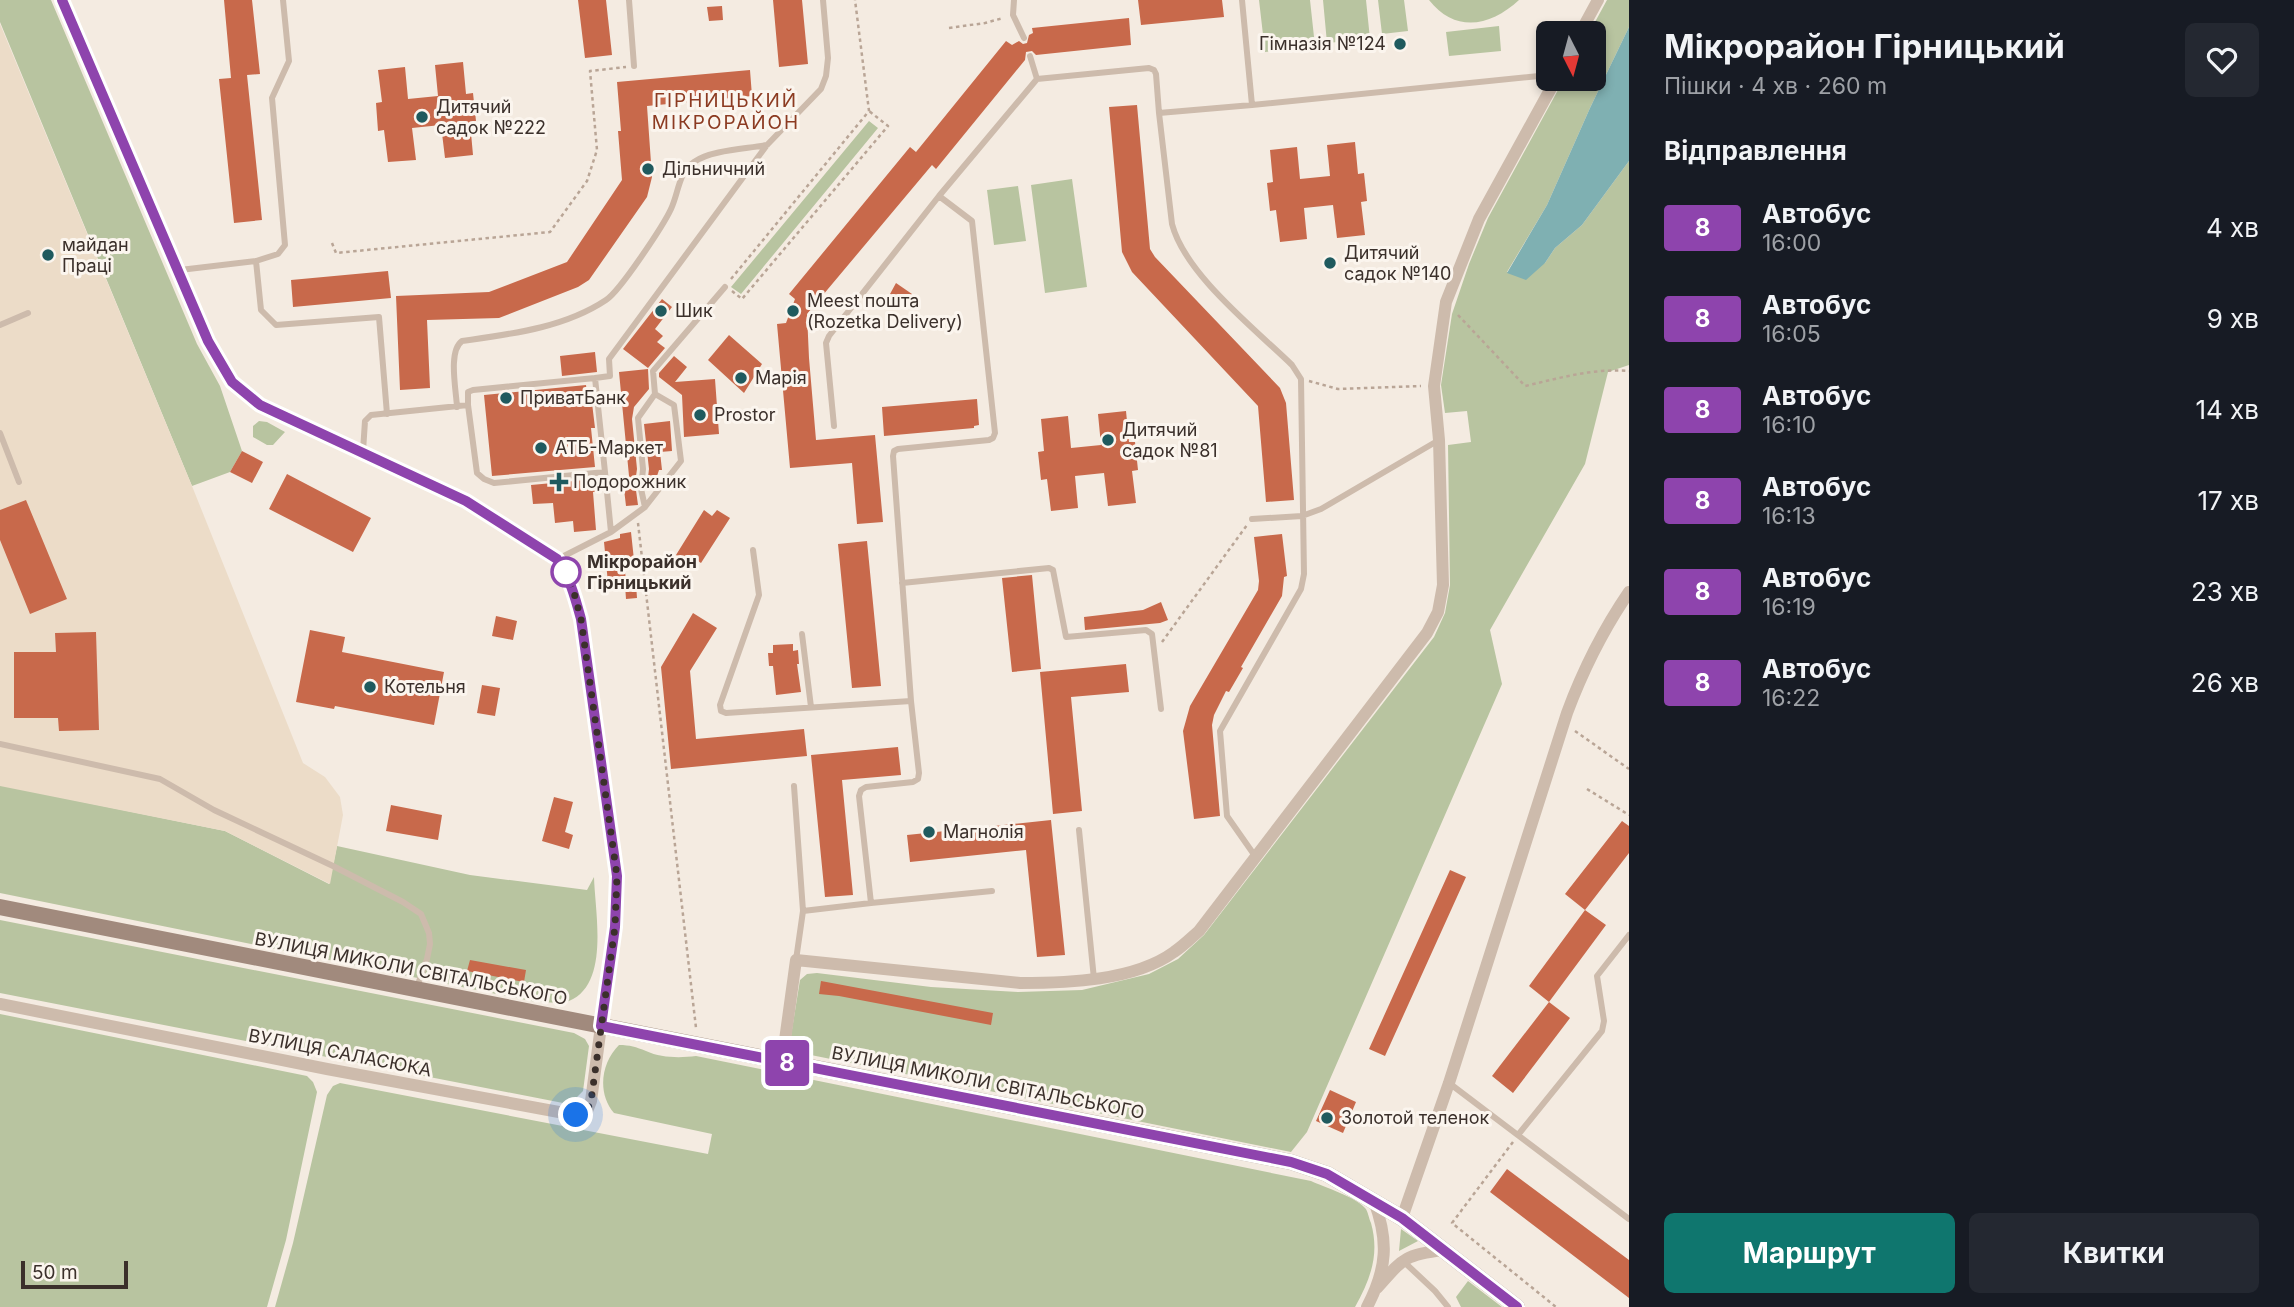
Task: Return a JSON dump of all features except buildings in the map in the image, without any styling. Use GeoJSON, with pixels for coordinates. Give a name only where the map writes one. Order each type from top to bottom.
{"type":"FeatureCollection","features":[{"type":"Feature","properties":{"kind":"main road","name":"ВУЛИЦЯ МИКОЛИ СВІТАЛЬСЬКОГО"},"geometry":{"type":"LineString","coordinates":[[0,907],[1291,1162],[1327,1174],[1374,1200],[1402,1218],[1517,1307]]}},
{"type":"Feature","properties":{"kind":"street"},"geometry":{"type":"LineString","coordinates":[[62,0],[208,341],[232,382],[260,405],[466,501],[557,559],[566,572],[581,619],[617,876],[615,927],[601,1026]]}},
{"type":"Feature","properties":{"kind":"street"},"geometry":{"type":"LineString","coordinates":[[1587,21],[1598,0]]}},
{"type":"Feature","properties":{"kind":"street"},"geometry":{"type":"LineString","coordinates":[[782,1062],[796,960],[1020,983],[1050,983],[1094,979],[1136,969],[1172,954],[1199,931],[1427,633],[1437,612],[1443,584],[1439,440],[1434,386],[1446,302],[1479,219],[1549,91]]}},
{"type":"Feature","properties":{"kind":"street"},"geometry":{"type":"LineString","coordinates":[[1402,1218],[1449,1083],[1564,722],[1586,666],[1607,624],[1629,592]]}},
{"type":"Feature","properties":{"kind":"street","name":"ВУЛИЦЯ САЛАСЮКА"},"geometry":{"type":"LineString","coordinates":[[0,1004],[576,1115],[587,1111],[591,1101],[601,1026]]}},
{"type":"Feature","properties":{"kind":"street"},"geometry":{"type":"LineString","coordinates":[[1374,1200],[1385,1238],[1385,1254],[1376,1290]]}},
{"type":"Feature","properties":{"kind":"street"},"geometry":{"type":"LineString","coordinates":[[1367,1307],[1376,1290],[1402,1260],[1408,1256],[1443,1250]]}},
{"type":"Feature","properties":{"kind":"lane"},"geometry":{"type":"LineString","coordinates":[[178,270],[256,261],[278,254],[285,245],[272,98],[289,61],[283,0]]}},
{"type":"Feature","properties":{"kind":"lane"},"geometry":{"type":"LineString","coordinates":[[629,0],[634,66]]}},
{"type":"Feature","properties":{"kind":"lane"},"geometry":{"type":"LineString","coordinates":[[605,471],[494,482],[484,479],[477,473],[468,392],[610,376],[609,359],[767,145],[821,89],[828,58],[823,0]]}},
{"type":"Feature","properties":{"kind":"lane"},"geometry":{"type":"LineString","coordinates":[[1014,0],[1013,15],[1024,38]]}},
{"type":"Feature","properties":{"kind":"lane"},"geometry":{"type":"LineString","coordinates":[[1242,0],[1252,104]]}},
{"type":"Feature","properties":{"kind":"lane"},"geometry":{"type":"LineString","coordinates":[[1030,56],[1037,79]]}},
{"type":"Feature","properties":{"kind":"lane"},"geometry":{"type":"LineString","coordinates":[[834,426],[827,343],[829,336],[939,196],[1037,79],[1154,69],[1175,236],[1199,275],[1292,365],[1301,379],[1304,574],[1301,589],[1220,731],[1227,816],[1255,856]]}},
{"type":"Feature","properties":{"kind":"lane"},"geometry":{"type":"LineString","coordinates":[[1159,113],[1536,76]]}},
{"type":"Feature","properties":{"kind":"lane"},"geometry":{"type":"LineString","coordinates":[[457,407],[454,354],[457,345],[463,341],[536,329],[578,315],[608,299],[643,254],[662,224],[671,208],[682,173],[705,156],[767,145]]}},
{"type":"Feature","properties":{"kind":"lane"},"geometry":{"type":"LineString","coordinates":[[871,903],[859,796],[861,790],[866,787],[913,782],[918,779],[919,773],[892,456],[898,449],[989,440],[995,433],[972,221],[939,196]]}},
{"type":"Feature","properties":{"kind":"lane"},"geometry":{"type":"LineString","coordinates":[[256,261],[261,310],[276,325],[379,317],[387,414]]}},
{"type":"Feature","properties":{"kind":"lane"},"geometry":{"type":"LineString","coordinates":[[645,507],[641,489],[643,469],[638,418],[655,394],[653,371],[725,287]]}},
{"type":"Feature","properties":{"kind":"lane"},"geometry":{"type":"LineString","coordinates":[[0,324],[29,313]]}},
{"type":"Feature","properties":{"kind":"lane"},"geometry":{"type":"LineString","coordinates":[[596,378],[611,532]]}},
{"type":"Feature","properties":{"kind":"lane"},"geometry":{"type":"LineString","coordinates":[[557,559],[611,532],[637,514],[681,461],[674,405],[655,394]]}},
{"type":"Feature","properties":{"kind":"lane"},"geometry":{"type":"LineString","coordinates":[[362,453],[367,417],[468,405]]}},
{"type":"Feature","properties":{"kind":"lane"},"geometry":{"type":"LineString","coordinates":[[0,433],[19,482]]}},
{"type":"Feature","properties":{"kind":"lane"},"geometry":{"type":"LineString","coordinates":[[1252,519],[1302,516],[1335,502],[1439,440]]}},
{"type":"Feature","properties":{"kind":"lane"},"geometry":{"type":"LineString","coordinates":[[753,550],[759,595],[720,705],[721,711],[726,713],[911,701]]}},
{"type":"Feature","properties":{"kind":"lane"},"geometry":{"type":"LineString","coordinates":[[902,583],[1049,568],[1056,574],[1066,637],[1146,630],[1152,634],[1161,709]]}},
{"type":"Feature","properties":{"kind":"lane"},"geometry":{"type":"LineString","coordinates":[[802,634],[811,707]]}},
{"type":"Feature","properties":{"kind":"lane"},"geometry":{"type":"LineString","coordinates":[[0,744],[160,779],[214,810],[403,902],[421,914],[429,933],[427,959],[416,989]]}},
{"type":"Feature","properties":{"kind":"lane"},"geometry":{"type":"LineString","coordinates":[[794,786],[803,911],[796,960]]}},
{"type":"Feature","properties":{"kind":"lane"},"geometry":{"type":"LineString","coordinates":[[1079,830],[1094,979]]}},
{"type":"Feature","properties":{"kind":"lane"},"geometry":{"type":"LineString","coordinates":[[803,911],[992,891]]}},
{"type":"Feature","properties":{"kind":"lane"},"geometry":{"type":"LineString","coordinates":[[1518,1135],[1602,1031],[1604,1021],[1597,976],[1629,935]]}},
{"type":"Feature","properties":{"kind":"lane"},"geometry":{"type":"LineString","coordinates":[[1449,1083],[1629,1219]]}},
{"type":"Feature","properties":{"kind":"lane"},"geometry":{"type":"LineString","coordinates":[[1402,1260],[1448,1307]]}},
{"type":"Feature","properties":{"kind":"path"},"geometry":{"type":"LineString","coordinates":[[855,0],[869,111],[888,126],[742,299],[725,287],[869,111]]}},
{"type":"Feature","properties":{"kind":"path"},"geometry":{"type":"LineString","coordinates":[[949,28],[985,23],[1013,15]]}},
{"type":"Feature","properties":{"kind":"path"},"geometry":{"type":"LineString","coordinates":[[331,243],[336,253],[550,232],[587,181],[597,149],[590,71],[634,66]]}},
{"type":"Feature","properties":{"kind":"path"},"geometry":{"type":"LineString","coordinates":[[1446,302],[1525,386],[1606,369],[1629,371]]}},
{"type":"Feature","properties":{"kind":"path"},"geometry":{"type":"LineString","coordinates":[[1301,379],[1338,389],[1434,386]]}},
{"type":"Feature","properties":{"kind":"path"},"geometry":{"type":"LineString","coordinates":[[637,514],[698,1045]]}},
{"type":"Feature","properties":{"kind":"path"},"geometry":{"type":"LineString","coordinates":[[1154,653],[1252,519]]}},
{"type":"Feature","properties":{"kind":"path"},"geometry":{"type":"LineString","coordinates":[[1564,722],[1629,769]]}},
{"type":"Feature","properties":{"kind":"path"},"geometry":{"type":"LineString","coordinates":[[1587,789],[1629,815]]}},
{"type":"Feature","properties":{"kind":"path"},"geometry":{"type":"LineString","coordinates":[[1518,1135],[1452,1223],[1556,1307]]}},
{"type":"Feature","properties":{"kind":"green space"},"geometry":{"type":"Polygon","coordinates":[[[0,0],[51,0],[197,344],[220,386],[242,451],[230,472],[192,486],[0,22],[0,0]]]}},
{"type":"Feature","properties":{"kind":"green space"},"geometry":{"type":"Polygon","coordinates":[[[1259,0],[1310,0],[1315,46],[1265,52],[1259,0]]]}},
{"type":"Feature","properties":{"kind":"green space"},"geometry":{"type":"Polygon","coordinates":[[[1323,0],[1366,0],[1370,39],[1327,43],[1323,0]]]}},
{"type":"Feature","properties":{"kind":"green space"},"geometry":{"type":"Polygon","coordinates":[[[1378,0],[1404,0],[1408,31],[1382,34],[1378,0]]]}},
{"type":"Feature","properties":{"kind":"green space"},"geometry":{"type":"Polygon","coordinates":[[[1429,0],[1519,0],[1497,16],[1462,22],[1439,11],[1429,0]]]}},
{"type":"Feature","properties":{"kind":"green space"},"geometry":{"type":"Polygon","coordinates":[[[1607,0],[1629,0],[1629,27],[1606,75],[1606,21],[1596,21],[1607,0]]]}},
{"type":"Feature","properties":{"kind":"green space"},"geometry":{"type":"Polygon","coordinates":[[[1499,26],[1501,51],[1449,56],[1446,32],[1499,26]]]}},
{"type":"Feature","properties":{"kind":"green space"},"geometry":{"type":"Polygon","coordinates":[[[1557,91],[1598,91],[1547,205],[1507,272],[1545,263],[1555,248],[1582,225],[1629,161],[1629,365],[1608,372],[1585,464],[1490,630],[1502,684],[1307,1132],[1291,1152],[796,1052],[790,1042],[800,980],[807,974],[931,987],[1018,992],[1082,990],[1149,974],[1178,959],[1204,935],[1434,637],[1445,613],[1450,585],[1448,445],[1471,442],[1467,411],[1445,413],[1441,385],[1452,314],[1488,218],[1557,91]]]}},
{"type":"Feature","properties":{"kind":"green space"},"geometry":{"type":"Polygon","coordinates":[[[869,121],[878,128],[741,294],[731,287],[869,121]]]}},
{"type":"Feature","properties":{"kind":"green space"},"geometry":{"type":"Polygon","coordinates":[[[1072,179],[1087,287],[1045,293],[1031,185],[1072,179]]]}},
{"type":"Feature","properties":{"kind":"green space"},"geometry":{"type":"Polygon","coordinates":[[[1018,186],[1026,241],[994,245],[987,190],[1018,186]]]}},
{"type":"Feature","properties":{"kind":"green space"},"geometry":{"type":"Polygon","coordinates":[[[259,421],[267,422],[285,432],[273,445],[267,445],[253,437],[253,426],[259,421]]]}},
{"type":"Feature","properties":{"kind":"green space"},"geometry":{"type":"Polygon","coordinates":[[[0,785],[225,831],[329,884],[337,846],[470,875],[587,890],[594,877],[597,946],[590,980],[582,992],[569,1001],[536,1002],[0,893],[0,785]]]}},
{"type":"Feature","properties":{"kind":"green space"},"geometry":{"type":"Polygon","coordinates":[[[0,920],[574,1033],[585,1039],[589,1046],[583,1091],[573,1101],[563,1103],[0,993],[0,920]]]}},
{"type":"Feature","properties":{"kind":"green space"},"geometry":{"type":"Polygon","coordinates":[[[0,1014],[307,1076],[313,1082],[317,1092],[286,1240],[267,1307],[0,1307],[0,1014]]]}},
{"type":"Feature","properties":{"kind":"green space"},"geometry":{"type":"Polygon","coordinates":[[[619,1045],[633,1046],[664,1056],[696,1056],[1311,1181],[1347,1196],[1366,1209],[1374,1235],[1374,1257],[1369,1277],[1355,1307],[275,1307],[293,1243],[327,1095],[333,1086],[340,1083],[708,1154],[712,1134],[614,1113],[605,1096],[603,1078],[608,1060],[619,1045]]]}},
{"type":"Feature","properties":{"kind":"green space"},"geometry":{"type":"Polygon","coordinates":[[[1401,1229],[1418,1241],[1399,1251],[1401,1229]]]}},
{"type":"Feature","properties":{"kind":"green space"},"geometry":{"type":"Polygon","coordinates":[[[1468,1281],[1502,1307],[1461,1307],[1456,1297],[1468,1281]]]}},
{"type":"Feature","properties":{"kind":"shaded area","name":"майдан Праці"},"geometry":{"type":"Polygon","coordinates":[[[0,24],[192,486],[303,763],[325,777],[340,797],[343,815],[330,884],[225,831],[0,786],[0,24]]]}},
{"type":"Feature","properties":{"kind":"water"},"geometry":{"type":"Polygon","coordinates":[[[1629,27],[1629,161],[1582,225],[1555,248],[1545,263],[1526,280],[1507,273],[1547,205],[1598,91],[1606,91],[1606,75],[1629,27]]]}},
{"type":"Feature","properties":{"kind":"bus line","name":"8"},"geometry":{"type":"LineString","coordinates":[[62,0],[208,341],[232,382],[260,405],[466,501],[557,559],[566,572],[581,619],[617,876],[615,927],[601,1026],[1291,1162],[1343,1182],[1402,1218],[1517,1307]]}},
{"type":"Feature","properties":{"kind":"place","name":"Гімназія №124"},"geometry":{"type":"Point","coordinates":[1400,44]}},
{"type":"Feature","properties":{"kind":"place","name":"Дитячий садок №222"},"geometry":{"type":"Point","coordinates":[422,117]}},
{"type":"Feature","properties":{"kind":"place","name":"Дільничний"},"geometry":{"type":"Point","coordinates":[648,169]}},
{"type":"Feature","properties":{"kind":"place","name":"майдан Праці"},"geometry":{"type":"Point","coordinates":[48,255]}},
{"type":"Feature","properties":{"kind":"place","name":"Дитячий садок №140"},"geometry":{"type":"Point","coordinates":[1330,263]}},
{"type":"Feature","properties":{"kind":"place","name":"Шик"},"geometry":{"type":"Point","coordinates":[661,311]}},
{"type":"Feature","properties":{"kind":"place","name":"Meest пошта (Rozetka Delivery)"},"geometry":{"type":"Point","coordinates":[793,311]}},
{"type":"Feature","properties":{"kind":"place","name":"Марія"},"geometry":{"type":"Point","coordinates":[741,378]}},
{"type":"Feature","properties":{"kind":"place","name":"ПриватБанк"},"geometry":{"type":"Point","coordinates":[506,398]}},
{"type":"Feature","properties":{"kind":"place","name":"Prostor"},"geometry":{"type":"Point","coordinates":[700,415]}},
{"type":"Feature","properties":{"kind":"place","name":"Дитячий садок №81"},"geometry":{"type":"Point","coordinates":[1108,440]}},
{"type":"Feature","properties":{"kind":"place","name":"АТБ-Маркет"},"geometry":{"type":"Point","coordinates":[541,448]}},
{"type":"Feature","properties":{"kind":"place","name":"Подорожник"},"geometry":{"type":"Point","coordinates":[559,482]}},
{"type":"Feature","properties":{"kind":"place","name":"Мiкрорайон Гiрницький"},"geometry":{"type":"Point","coordinates":[566,572]}},
{"type":"Feature","properties":{"kind":"place","name":"Котельня"},"geometry":{"type":"Point","coordinates":[370,687]}},
{"type":"Feature","properties":{"kind":"place","name":"Магнолія"},"geometry":{"type":"Point","coordinates":[929,832]}},
{"type":"Feature","properties":{"kind":"place","name":"Золотой теленок"},"geometry":{"type":"Point","coordinates":[1327,1118]}},
{"type":"Feature","properties":{"kind":"district","name":"ГІРНИЦЬКИЙ МІКРОРАЙОН"},"geometry":{"type":"Point","coordinates":[726,111]}},
{"type":"Feature","properties":{"kind":"route"},"geometry":{"type":"LineString","coordinates":[[566,572],[581,619],[617,876],[615,927],[591,1101],[587,1111],[576,1115]]}}]}
